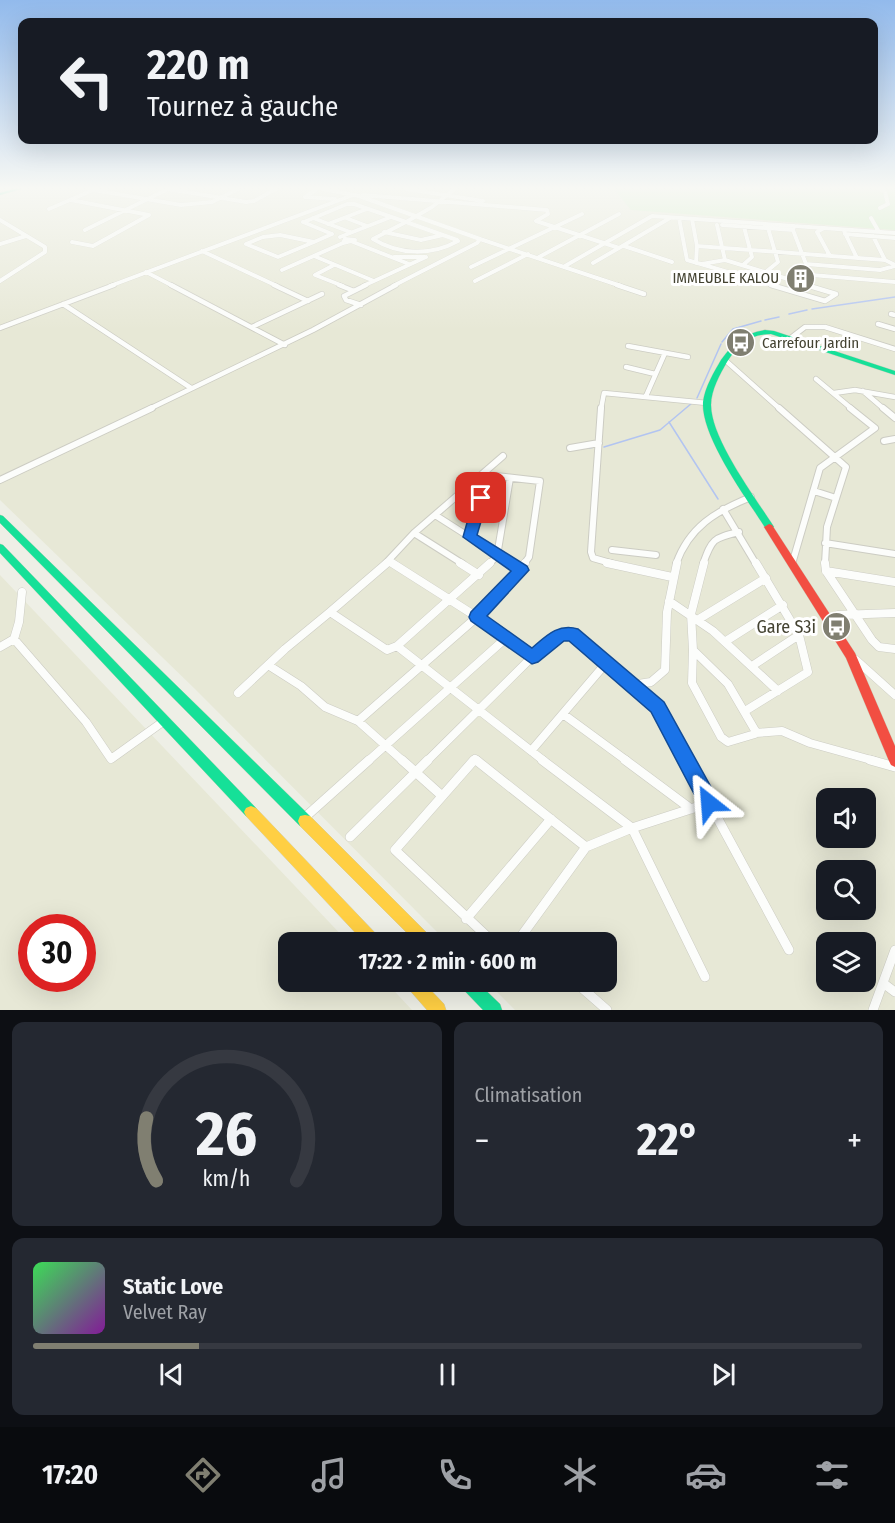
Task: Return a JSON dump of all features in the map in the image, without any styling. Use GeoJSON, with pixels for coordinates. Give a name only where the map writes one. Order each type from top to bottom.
{"type":"FeatureCollection","features":[{"type":"Feature","properties":{"kind":"main road"},"geometry":{"type":"LineString","coordinates":[[894,370],[792,337],[756,331],[733,346],[707,403],[709,418],[718,442],[851,656],[895,761]]}},
{"type":"Feature","properties":{"kind":"main road"},"geometry":{"type":"LineString","coordinates":[[0,518],[416,932]]}},
{"type":"Feature","properties":{"kind":"main road"},"geometry":{"type":"LineString","coordinates":[[0,547],[365,932]]}},
{"type":"Feature","properties":{"kind":"main road"},"geometry":{"type":"LineString","coordinates":[[421,992],[438,1010]]}},
{"type":"Feature","properties":{"kind":"main road"},"geometry":{"type":"LineString","coordinates":[[476,992],[494,1010]]}},
{"type":"Feature","properties":{"kind":"street"},"geometry":{"type":"LineString","coordinates":[[0,244],[26,236]]}},
{"type":"Feature","properties":{"kind":"street"},"geometry":{"type":"LineString","coordinates":[[0,281],[45,252],[45,247],[26,236]]}},
{"type":"Feature","properties":{"kind":"street"},"geometry":{"type":"LineString","coordinates":[[72,242],[93,246],[111,236]]}},
{"type":"Feature","properties":{"kind":"street"},"geometry":{"type":"LineString","coordinates":[[0,328],[242,236]]}},
{"type":"Feature","properties":{"kind":"street"},"geometry":{"type":"LineString","coordinates":[[264,236],[246,243],[275,257],[327,236]]}},
{"type":"Feature","properties":{"kind":"street"},"geometry":{"type":"LineString","coordinates":[[301,236],[314,242]]}},
{"type":"Feature","properties":{"kind":"street"},"geometry":{"type":"LineString","coordinates":[[377,236],[374,241],[394,249],[411,250],[442,250],[457,243],[456,240],[446,236]]}},
{"type":"Feature","properties":{"kind":"street"},"geometry":{"type":"LineString","coordinates":[[396,236],[408,240],[435,239],[441,236]]}},
{"type":"Feature","properties":{"kind":"street"},"geometry":{"type":"LineString","coordinates":[[475,236],[644,294]]}},
{"type":"Feature","properties":{"kind":"street"},"geometry":{"type":"LineString","coordinates":[[471,267],[538,236]]}},
{"type":"Feature","properties":{"kind":"street"},"geometry":{"type":"LineString","coordinates":[[578,236],[672,262]]}},
{"type":"Feature","properties":{"kind":"street"},"geometry":{"type":"LineString","coordinates":[[539,257],[578,236]]}},
{"type":"Feature","properties":{"kind":"street"},"geometry":{"type":"LineString","coordinates":[[565,266],[616,236]]}},
{"type":"Feature","properties":{"kind":"street"},"geometry":{"type":"LineString","coordinates":[[593,263],[640,236]]}},
{"type":"Feature","properties":{"kind":"street"},"geometry":{"type":"LineString","coordinates":[[682,236],[685,258],[696,263],[825,301],[836,294],[790,278],[725,260],[702,264]]}},
{"type":"Feature","properties":{"kind":"street"},"geometry":{"type":"LineString","coordinates":[[695,236],[696,263]]}},
{"type":"Feature","properties":{"kind":"street"},"geometry":{"type":"LineString","coordinates":[[719,236],[725,260]]}},
{"type":"Feature","properties":{"kind":"street"},"geometry":{"type":"LineString","coordinates":[[743,265],[752,258],[747,236]]}},
{"type":"Feature","properties":{"kind":"street"},"geometry":{"type":"LineString","coordinates":[[756,280],[778,262],[770,236]]}},
{"type":"Feature","properties":{"kind":"street"},"geometry":{"type":"LineString","coordinates":[[796,236],[806,264]]}},
{"type":"Feature","properties":{"kind":"street"},"geometry":{"type":"LineString","coordinates":[[819,236],[830,256]]}},
{"type":"Feature","properties":{"kind":"street"},"geometry":{"type":"LineString","coordinates":[[846,236],[857,258]]}},
{"type":"Feature","properties":{"kind":"street"},"geometry":{"type":"LineString","coordinates":[[873,236],[885,260]]}},
{"type":"Feature","properties":{"kind":"street"},"geometry":{"type":"LineString","coordinates":[[874,236],[895,238]]}},
{"type":"Feature","properties":{"kind":"street"},"geometry":{"type":"LineString","coordinates":[[340,237],[344,241]]}},
{"type":"Feature","properties":{"kind":"street"},"geometry":{"type":"LineString","coordinates":[[0,480],[154,408],[191,388],[241,368],[477,243],[480,238]]}},
{"type":"Feature","properties":{"kind":"street"},"geometry":{"type":"LineString","coordinates":[[282,270],[344,241],[354,239],[353,242],[409,264]]}},
{"type":"Feature","properties":{"kind":"street"},"geometry":{"type":"LineString","coordinates":[[697,246],[885,260],[895,266]]}},
{"type":"Feature","properties":{"kind":"street"},"geometry":{"type":"LineString","coordinates":[[710,248],[712,261]]}},
{"type":"Feature","properties":{"kind":"street"},"geometry":{"type":"LineString","coordinates":[[411,250],[411,256]]}},
{"type":"Feature","properties":{"kind":"street"},"geometry":{"type":"LineString","coordinates":[[202,251],[308,301]]}},
{"type":"Feature","properties":{"kind":"street"},"geometry":{"type":"LineString","coordinates":[[475,281],[528,254]]}},
{"type":"Feature","properties":{"kind":"street"},"geometry":{"type":"LineString","coordinates":[[314,256],[374,281]]}},
{"type":"Feature","properties":{"kind":"street"},"geometry":{"type":"LineString","coordinates":[[361,305],[343,298],[426,257],[391,257]]}},
{"type":"Feature","properties":{"kind":"street"},"geometry":{"type":"LineString","coordinates":[[806,264],[880,270],[895,266]]}},
{"type":"Feature","properties":{"kind":"street"},"geometry":{"type":"LineString","coordinates":[[800,274],[806,264]]}},
{"type":"Feature","properties":{"kind":"street"},"geometry":{"type":"LineString","coordinates":[[334,265],[315,275],[354,291]]}},
{"type":"Feature","properties":{"kind":"street"},"geometry":{"type":"LineString","coordinates":[[146,272],[285,345]]}},
{"type":"Feature","properties":{"kind":"street"},"geometry":{"type":"LineString","coordinates":[[790,278],[800,274],[895,282]]}},
{"type":"Feature","properties":{"kind":"street"},"geometry":{"type":"LineString","coordinates":[[252,327],[322,294]]}},
{"type":"Feature","properties":{"kind":"street"},"geometry":{"type":"LineString","coordinates":[[63,304],[191,388]]}},
{"type":"Feature","properties":{"kind":"street"},"geometry":{"type":"LineString","coordinates":[[878,324],[895,329]]}},
{"type":"Feature","properties":{"kind":"street"},"geometry":{"type":"LineString","coordinates":[[792,337],[805,327],[825,327],[895,349]]}},
{"type":"Feature","properties":{"kind":"street"},"geometry":{"type":"LineString","coordinates":[[628,346],[688,357]]}},
{"type":"Feature","properties":{"kind":"street"},"geometry":{"type":"LineString","coordinates":[[646,396],[665,353]]}},
{"type":"Feature","properties":{"kind":"street"},"geometry":{"type":"LineString","coordinates":[[725,360],[846,468],[826,527],[826,571],[872,640],[879,646],[895,649]]}},
{"type":"Feature","properties":{"kind":"street"},"geometry":{"type":"LineString","coordinates":[[626,367],[656,374]]}},
{"type":"Feature","properties":{"kind":"street"},"geometry":{"type":"LineString","coordinates":[[792,564],[820,468],[834,455],[875,428],[816,379]]}},
{"type":"Feature","properties":{"kind":"street"},"geometry":{"type":"LineString","coordinates":[[834,393],[855,390],[895,397]]}},
{"type":"Feature","properties":{"kind":"street"},"geometry":{"type":"LineString","coordinates":[[862,391],[895,418]]}},
{"type":"Feature","properties":{"kind":"street"},"geometry":{"type":"LineString","coordinates":[[672,577],[598,561],[591,552],[602,396],[609,393],[707,403]]}},
{"type":"Feature","properties":{"kind":"street"},"geometry":{"type":"LineString","coordinates":[[884,441],[895,439]]}},
{"type":"Feature","properties":{"kind":"street"},"geometry":{"type":"LineString","coordinates":[[570,448],[599,444]]}},
{"type":"Feature","properties":{"kind":"street"},"geometry":{"type":"LineString","coordinates":[[238,693],[389,561],[414,533],[503,456]]}},
{"type":"Feature","properties":{"kind":"street"},"geometry":{"type":"LineString","coordinates":[[358,721],[477,617],[521,570],[529,557],[540,481],[487,475],[470,537]]}},
{"type":"Feature","properties":{"kind":"street"},"geometry":{"type":"LineString","coordinates":[[330,612],[387,650],[397,646],[479,575],[497,556],[510,478]]}},
{"type":"Feature","properties":{"kind":"street"},"geometry":{"type":"LineString","coordinates":[[814,490],[836,498]]}},
{"type":"Feature","properties":{"kind":"street"},"geometry":{"type":"LineString","coordinates":[[632,685],[650,684],[658,680],[665,670],[672,577],[686,542],[700,524],[723,508],[751,497]]}},
{"type":"Feature","properties":{"kind":"street"},"geometry":{"type":"LineString","coordinates":[[723,508],[799,635],[808,672],[745,711]]}},
{"type":"Feature","properties":{"kind":"street"},"geometry":{"type":"LineString","coordinates":[[435,515],[521,570]]}},
{"type":"Feature","properties":{"kind":"street"},"geometry":{"type":"LineString","coordinates":[[739,532],[717,537],[710,544],[696,587],[692,614],[692,683],[721,737],[728,742],[756,733],[782,730],[810,743],[895,767]]}},
{"type":"Feature","properties":{"kind":"street"},"geometry":{"type":"LineString","coordinates":[[414,533],[479,575]]}},
{"type":"Feature","properties":{"kind":"street"},"geometry":{"type":"LineString","coordinates":[[825,543],[895,554]]}},
{"type":"Feature","properties":{"kind":"street"},"geometry":{"type":"LineString","coordinates":[[612,550],[657,555]]}},
{"type":"Feature","properties":{"kind":"street"},"geometry":{"type":"LineString","coordinates":[[620,566],[621,551]]}},
{"type":"Feature","properties":{"kind":"street"},"geometry":{"type":"LineString","coordinates":[[389,561],[477,617],[532,657]]}},
{"type":"Feature","properties":{"kind":"street"},"geometry":{"type":"LineString","coordinates":[[826,571],[895,582]]}},
{"type":"Feature","properties":{"kind":"street"},"geometry":{"type":"LineString","coordinates":[[699,620],[766,578]]}},
{"type":"Feature","properties":{"kind":"street"},"geometry":{"type":"LineString","coordinates":[[0,647],[14,639],[19,621],[22,592]]}},
{"type":"Feature","properties":{"kind":"street"},"geometry":{"type":"LineString","coordinates":[[669,601],[692,614],[726,641],[778,691]]}},
{"type":"Feature","properties":{"kind":"street"},"geometry":{"type":"LineString","coordinates":[[726,641],[783,605]]}},
{"type":"Feature","properties":{"kind":"street"},"geometry":{"type":"LineString","coordinates":[[838,615],[895,614]]}},
{"type":"Feature","properties":{"kind":"street"},"geometry":{"type":"LineString","coordinates":[[350,837],[532,657],[561,634],[572,634],[658,707],[789,950]]}},
{"type":"Feature","properties":{"kind":"street"},"geometry":{"type":"LineString","coordinates":[[752,666],[799,635]]}},
{"type":"Feature","properties":{"kind":"street"},"geometry":{"type":"LineString","coordinates":[[303,820],[507,638]]}},
{"type":"Feature","properties":{"kind":"street"},"geometry":{"type":"LineString","coordinates":[[14,639],[86,722],[111,759],[164,720]]}},
{"type":"Feature","properties":{"kind":"street"},"geometry":{"type":"LineString","coordinates":[[397,646],[632,828],[705,977]]}},
{"type":"Feature","properties":{"kind":"street"},"geometry":{"type":"LineString","coordinates":[[693,650],[728,684],[756,733]]}},
{"type":"Feature","properties":{"kind":"street"},"geometry":{"type":"LineString","coordinates":[[851,656],[895,695]]}},
{"type":"Feature","properties":{"kind":"street"},"geometry":{"type":"LineString","coordinates":[[531,751],[607,662]]}},
{"type":"Feature","properties":{"kind":"street"},"geometry":{"type":"LineString","coordinates":[[268,665],[301,686],[325,707],[358,721],[441,795]]}},
{"type":"Feature","properties":{"kind":"street"},"geometry":{"type":"LineString","coordinates":[[563,714],[691,809]]}},
{"type":"Feature","properties":{"kind":"street"},"geometry":{"type":"LineString","coordinates":[[481,932],[394,850],[475,759],[586,847]]}},
{"type":"Feature","properties":{"kind":"street"},"geometry":{"type":"LineString","coordinates":[[524,932],[586,847],[632,828],[709,803]]}},
{"type":"Feature","properties":{"kind":"street"},"geometry":{"type":"LineString","coordinates":[[466,919],[551,819]]}},
{"type":"Feature","properties":{"kind":"street"},"geometry":{"type":"LineString","coordinates":[[873,1010],[895,950]]}},
{"type":"Feature","properties":{"kind":"street"},"geometry":{"type":"LineString","coordinates":[[883,984],[895,992]]}},
{"type":"Feature","properties":{"kind":"street"},"geometry":{"type":"LineString","coordinates":[[587,992],[607,1010]]}},
{"type":"Feature","properties":{"kind":"shaded area"},"geometry":{"type":"Polygon","coordinates":[[[0,236],[895,236],[895,1010],[515,1010],[497,992],[617,992],[617,932],[437,932],[195,689],[0,500],[0,236]]]}},
{"type":"Feature","properties":{"kind":"shaded area"},"geometry":{"type":"Polygon","coordinates":[[[0,575],[339,932],[278,932],[278,992],[395,992],[412,1010],[0,1010],[0,575]]]}},
{"type":"Feature","properties":{"kind":"waterway"},"geometry":{"type":"LineString","coordinates":[[812,309],[895,297]]}},
{"type":"Feature","properties":{"kind":"waterway"},"geometry":{"type":"LineString","coordinates":[[789,314],[807,310]]}},
{"type":"Feature","properties":{"kind":"waterway"},"geometry":{"type":"LineString","coordinates":[[765,320],[779,317]]}},
{"type":"Feature","properties":{"kind":"waterway"},"geometry":{"type":"LineString","coordinates":[[722,342],[733,329],[761,321]]}},
{"type":"Feature","properties":{"kind":"waterway"},"geometry":{"type":"LineString","coordinates":[[697,398],[721,344]]}},
{"type":"Feature","properties":{"kind":"waterway"},"geometry":{"type":"LineString","coordinates":[[669,422],[692,403]]}},
{"type":"Feature","properties":{"kind":"waterway"},"geometry":{"type":"LineString","coordinates":[[604,447],[660,430],[669,422]]}},
{"type":"Feature","properties":{"kind":"waterway"},"geometry":{"type":"LineString","coordinates":[[669,422],[718,499]]}},
{"type":"Feature","properties":{"kind":"waterway"},"geometry":{"type":"LineString","coordinates":[[589,448],[595,447]]}},
{"type":"Feature","properties":{"kind":"traffic: fast"},"geometry":{"type":"LineString","coordinates":[[769,527],[722,449],[708,417],[709,392],[717,373],[735,345],[746,337],[772,332],[895,373]]}},
{"type":"Feature","properties":{"kind":"traffic: fast"},"geometry":{"type":"LineString","coordinates":[[0,518],[305,821]]}},
{"type":"Feature","properties":{"kind":"traffic: fast"},"geometry":{"type":"LineString","coordinates":[[0,547],[251,812]]}},
{"type":"Feature","properties":{"kind":"traffic: fast"},"geometry":{"type":"LineString","coordinates":[[476,992],[494,1010]]}},
{"type":"Feature","properties":{"kind":"traffic: slow"},"geometry":{"type":"LineString","coordinates":[[251,812],[365,932]]}},
{"type":"Feature","properties":{"kind":"traffic: slow"},"geometry":{"type":"LineString","coordinates":[[305,821],[416,932]]}},
{"type":"Feature","properties":{"kind":"traffic: slow"},"geometry":{"type":"LineString","coordinates":[[421,992],[438,1010]]}},
{"type":"Feature","properties":{"kind":"traffic: jam"},"geometry":{"type":"LineString","coordinates":[[769,527],[851,656],[895,761]]}},
{"type":"Feature","properties":{"kind":"place","name":"IMMEUBLE KALOU"},"geometry":{"type":"Point","coordinates":[800,278]}},
{"type":"Feature","properties":{"kind":"place","name":"Carrefour Jardin"},"geometry":{"type":"Point","coordinates":[741,343]}},
{"type":"Feature","properties":{"kind":"place","name":"Gare S3i"},"geometry":{"type":"Point","coordinates":[837,627]}},
{"type":"Feature","properties":{"kind":"route"},"geometry":{"type":"LineString","coordinates":[[481,498],[470,537],[521,570],[477,617],[532,657],[561,634],[572,634],[607,662],[658,707],[709,803]]}}]}
